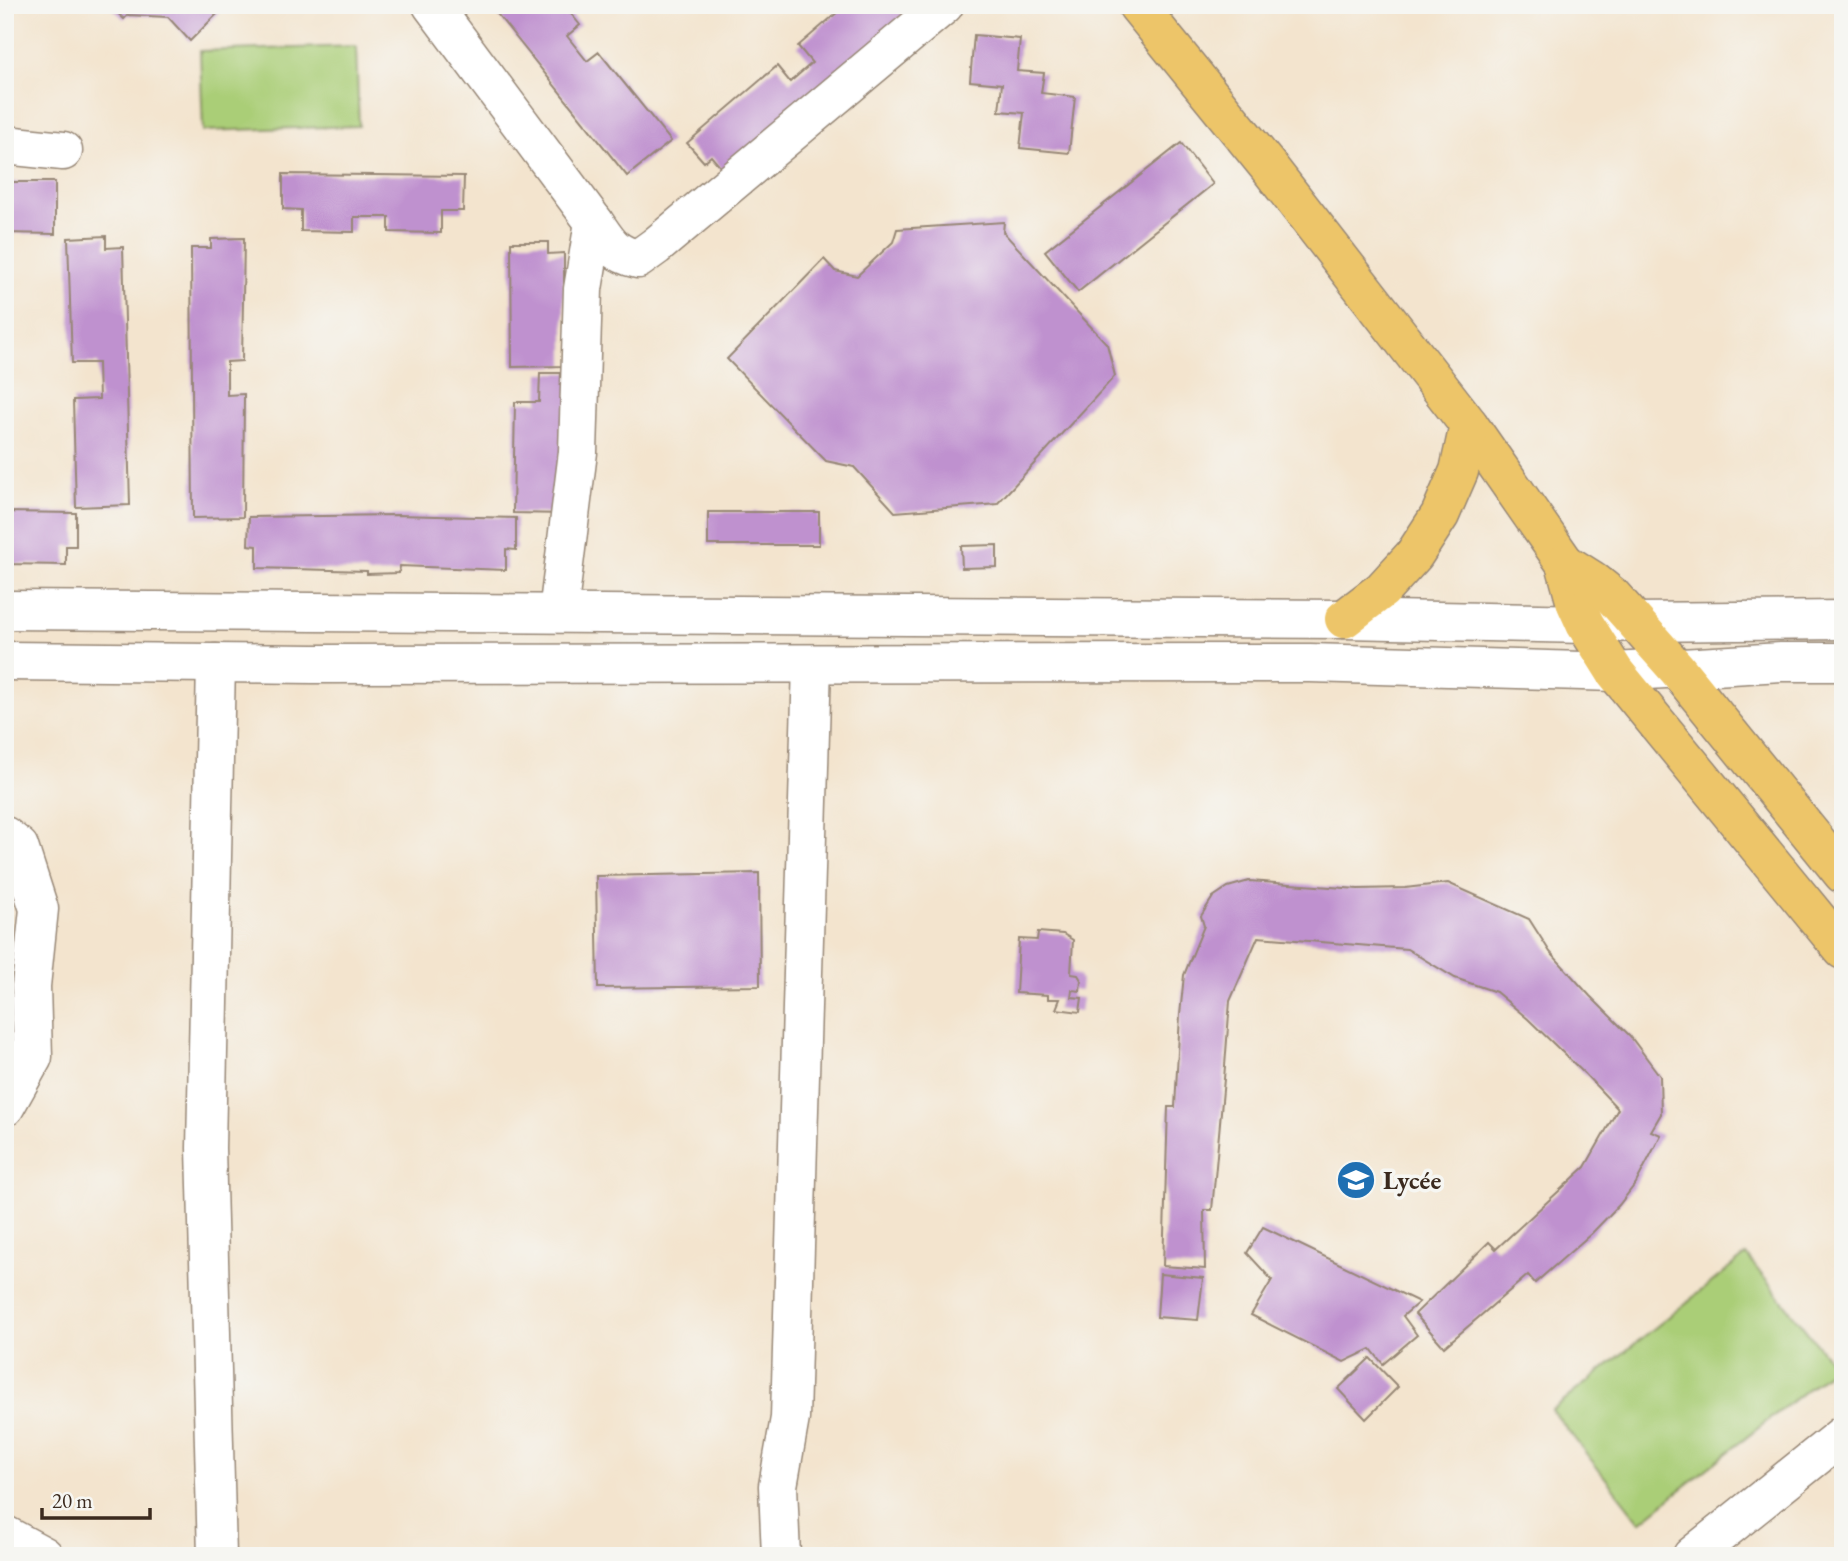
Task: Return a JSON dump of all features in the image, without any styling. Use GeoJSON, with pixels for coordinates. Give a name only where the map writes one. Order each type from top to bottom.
{"type":"FeatureCollection","features":[{"type":"Feature","properties":{"kind":"main road"},"geometry":{"type":"LineString","coordinates":[[1137,5],[1271,170],[1469,425],[1565,563],[1576,604],[1585,624],[1615,672],[1843,950]]}},
{"type":"Feature","properties":{"kind":"main road"},"geometry":{"type":"LineString","coordinates":[[1344,619],[1382,590],[1421,545],[1440,515],[1459,471],[1469,425]]}},
{"type":"Feature","properties":{"kind":"main road"},"geometry":{"type":"LineString","coordinates":[[1565,563],[1612,596],[1677,669],[1843,874]]}},
{"type":"Feature","properties":{"kind":"street"},"geometry":{"type":"LineString","coordinates":[[432,5],[611,248],[624,256],[638,259],[944,5]]}},
{"type":"Feature","properties":{"kind":"street"},"geometry":{"type":"LineString","coordinates":[[5,145],[63,151]]}},
{"type":"Feature","properties":{"kind":"street"},"geometry":{"type":"LineString","coordinates":[[558,613],[578,452],[583,289],[594,222]]}},
{"type":"Feature","properties":{"kind":"street"},"geometry":{"type":"LineString","coordinates":[[5,610],[1344,619],[1585,624],[1843,620]]}},
{"type":"Feature","properties":{"kind":"street"},"geometry":{"type":"LineString","coordinates":[[5,661],[1310,663],[1615,672],[1782,662],[1843,662]]}},
{"type":"Feature","properties":{"kind":"street"},"geometry":{"type":"LineString","coordinates":[[216,663],[206,1149],[217,1556]]}},
{"type":"Feature","properties":{"kind":"street"},"geometry":{"type":"LineString","coordinates":[[781,1556],[778,1486],[790,1418],[812,664]]}},
{"type":"Feature","properties":{"kind":"street"},"geometry":{"type":"LineString","coordinates":[[5,836],[19,847],[39,909],[31,986],[33,1058],[5,1107]]}},
{"type":"Feature","properties":{"kind":"street"},"geometry":{"type":"LineString","coordinates":[[1692,1556],[1843,1435]]}},
{"type":"Feature","properties":{"kind":"street"},"geometry":{"type":"LineString","coordinates":[[5,1535],[44,1556]]}},
{"type":"Feature","properties":{"kind":"green space"},"geometry":{"type":"Polygon","coordinates":[[[356,46],[359,126],[203,131],[200,51],[356,46]]]}},
{"type":"Feature","properties":{"kind":"green space"},"geometry":{"type":"Polygon","coordinates":[[[1746,1255],[1835,1367],[1640,1522],[1552,1410],[1746,1255]]]}},
{"type":"Feature","properties":{"kind":"building"},"geometry":{"type":"Polygon","coordinates":[[[109,5],[226,5],[190,41],[168,17],[128,15],[124,19],[109,5]]]}},
{"type":"Feature","properties":{"kind":"building"},"geometry":{"type":"Polygon","coordinates":[[[490,5],[564,5],[580,25],[567,36],[587,61],[599,52],[671,141],[627,176],[490,5]]]}},
{"type":"Feature","properties":{"kind":"building"},"geometry":{"type":"Polygon","coordinates":[[[846,5],[908,5],[915,14],[727,175],[711,156],[704,162],[687,143],[777,66],[790,82],[812,63],[798,46],[846,5]]]}},
{"type":"Feature","properties":{"kind":"building"},"geometry":{"type":"Polygon","coordinates":[[[974,35],[1020,39],[1017,71],[1044,73],[1041,93],[1075,97],[1069,153],[1020,148],[1024,113],[999,111],[1002,84],[970,81],[974,35]]]}},
{"type":"Feature","properties":{"kind":"building"},"geometry":{"type":"Polygon","coordinates":[[[1181,143],[1213,184],[1078,292],[1045,251],[1181,143]]]}},
{"type":"Feature","properties":{"kind":"building"},"geometry":{"type":"Polygon","coordinates":[[[283,174],[464,176],[463,211],[441,211],[441,233],[389,232],[389,217],[354,217],[354,232],[301,231],[301,210],[283,209],[283,174]]]}},
{"type":"Feature","properties":{"kind":"building"},"geometry":{"type":"Polygon","coordinates":[[[5,182],[55,182],[55,234],[5,233],[5,182]]]}},
{"type":"Feature","properties":{"kind":"building"},"geometry":{"type":"Polygon","coordinates":[[[1004,222],[1003,232],[1107,344],[1115,376],[997,504],[895,512],[854,467],[826,461],[727,359],[824,259],[835,271],[857,276],[893,242],[897,229],[1004,222]]]}},
{"type":"Feature","properties":{"kind":"building"},"geometry":{"type":"Polygon","coordinates":[[[106,236],[106,248],[123,247],[130,505],[76,507],[73,400],[99,399],[98,363],[72,363],[68,238],[106,236]]]}},
{"type":"Feature","properties":{"kind":"building"},"geometry":{"type":"Polygon","coordinates":[[[244,238],[242,361],[227,362],[227,395],[244,394],[243,517],[193,518],[191,248],[211,248],[211,239],[244,238]]]}},
{"type":"Feature","properties":{"kind":"building"},"geometry":{"type":"Polygon","coordinates":[[[511,242],[548,242],[548,254],[564,253],[564,366],[512,367],[511,242]]]}},
{"type":"Feature","properties":{"kind":"building"},"geometry":{"type":"Polygon","coordinates":[[[540,373],[571,373],[566,514],[513,513],[515,402],[539,402],[540,373]]]}},
{"type":"Feature","properties":{"kind":"building"},"geometry":{"type":"Polygon","coordinates":[[[5,512],[76,513],[76,546],[66,546],[66,565],[5,564],[5,512]]]}},
{"type":"Feature","properties":{"kind":"building"},"geometry":{"type":"Polygon","coordinates":[[[708,512],[819,512],[819,545],[708,545],[708,512]]]}},
{"type":"Feature","properties":{"kind":"building"},"geometry":{"type":"Polygon","coordinates":[[[397,515],[516,518],[516,550],[506,549],[506,570],[400,566],[399,573],[367,574],[367,571],[257,568],[257,546],[248,545],[249,517],[397,515]]]}},
{"type":"Feature","properties":{"kind":"building"},"geometry":{"type":"Polygon","coordinates":[[[997,545],[997,567],[962,568],[961,546],[997,545]]]}},
{"type":"Feature","properties":{"kind":"building"},"geometry":{"type":"Polygon","coordinates":[[[759,873],[760,986],[598,988],[596,876],[759,873]]]}},
{"type":"Feature","properties":{"kind":"building"},"geometry":{"type":"Polygon","coordinates":[[[1249,881],[1358,889],[1405,888],[1448,883],[1529,919],[1550,952],[1630,1036],[1660,1076],[1661,1114],[1651,1131],[1661,1135],[1636,1183],[1619,1205],[1592,1233],[1535,1283],[1528,1275],[1444,1347],[1415,1314],[1489,1242],[1496,1249],[1585,1167],[1618,1109],[1528,1019],[1496,992],[1455,978],[1407,949],[1258,937],[1230,1001],[1212,1210],[1204,1210],[1205,1269],[1163,1266],[1168,1107],[1175,1107],[1184,975],[1204,926],[1201,916],[1213,897],[1228,887],[1249,881]]]}},
{"type":"Feature","properties":{"kind":"building"},"geometry":{"type":"Polygon","coordinates":[[[1038,932],[1063,934],[1073,940],[1071,974],[1078,975],[1081,980],[1080,991],[1072,990],[1071,997],[1082,998],[1080,1012],[1056,1009],[1060,999],[1048,999],[1048,995],[1016,993],[1019,939],[1037,940],[1038,932]]]}},
{"type":"Feature","properties":{"kind":"building"},"geometry":{"type":"Polygon","coordinates":[[[5,1019],[24,1045],[5,1058],[5,1019]]]}},
{"type":"Feature","properties":{"kind":"building"},"geometry":{"type":"Polygon","coordinates":[[[1263,1227],[1419,1302],[1403,1316],[1417,1335],[1383,1364],[1371,1349],[1344,1362],[1251,1315],[1272,1280],[1247,1253],[1263,1227]]]}},
{"type":"Feature","properties":{"kind":"building"},"geometry":{"type":"Polygon","coordinates":[[[1160,1274],[1203,1278],[1198,1320],[1157,1317],[1160,1274]]]}},
{"type":"Feature","properties":{"kind":"building"},"geometry":{"type":"Polygon","coordinates":[[[1370,1358],[1398,1387],[1366,1419],[1338,1389],[1370,1358]]]}},
{"type":"Feature","properties":{"kind":"place","name":"Lycée"},"geometry":{"type":"Point","coordinates":[1356,1180]}}]}
